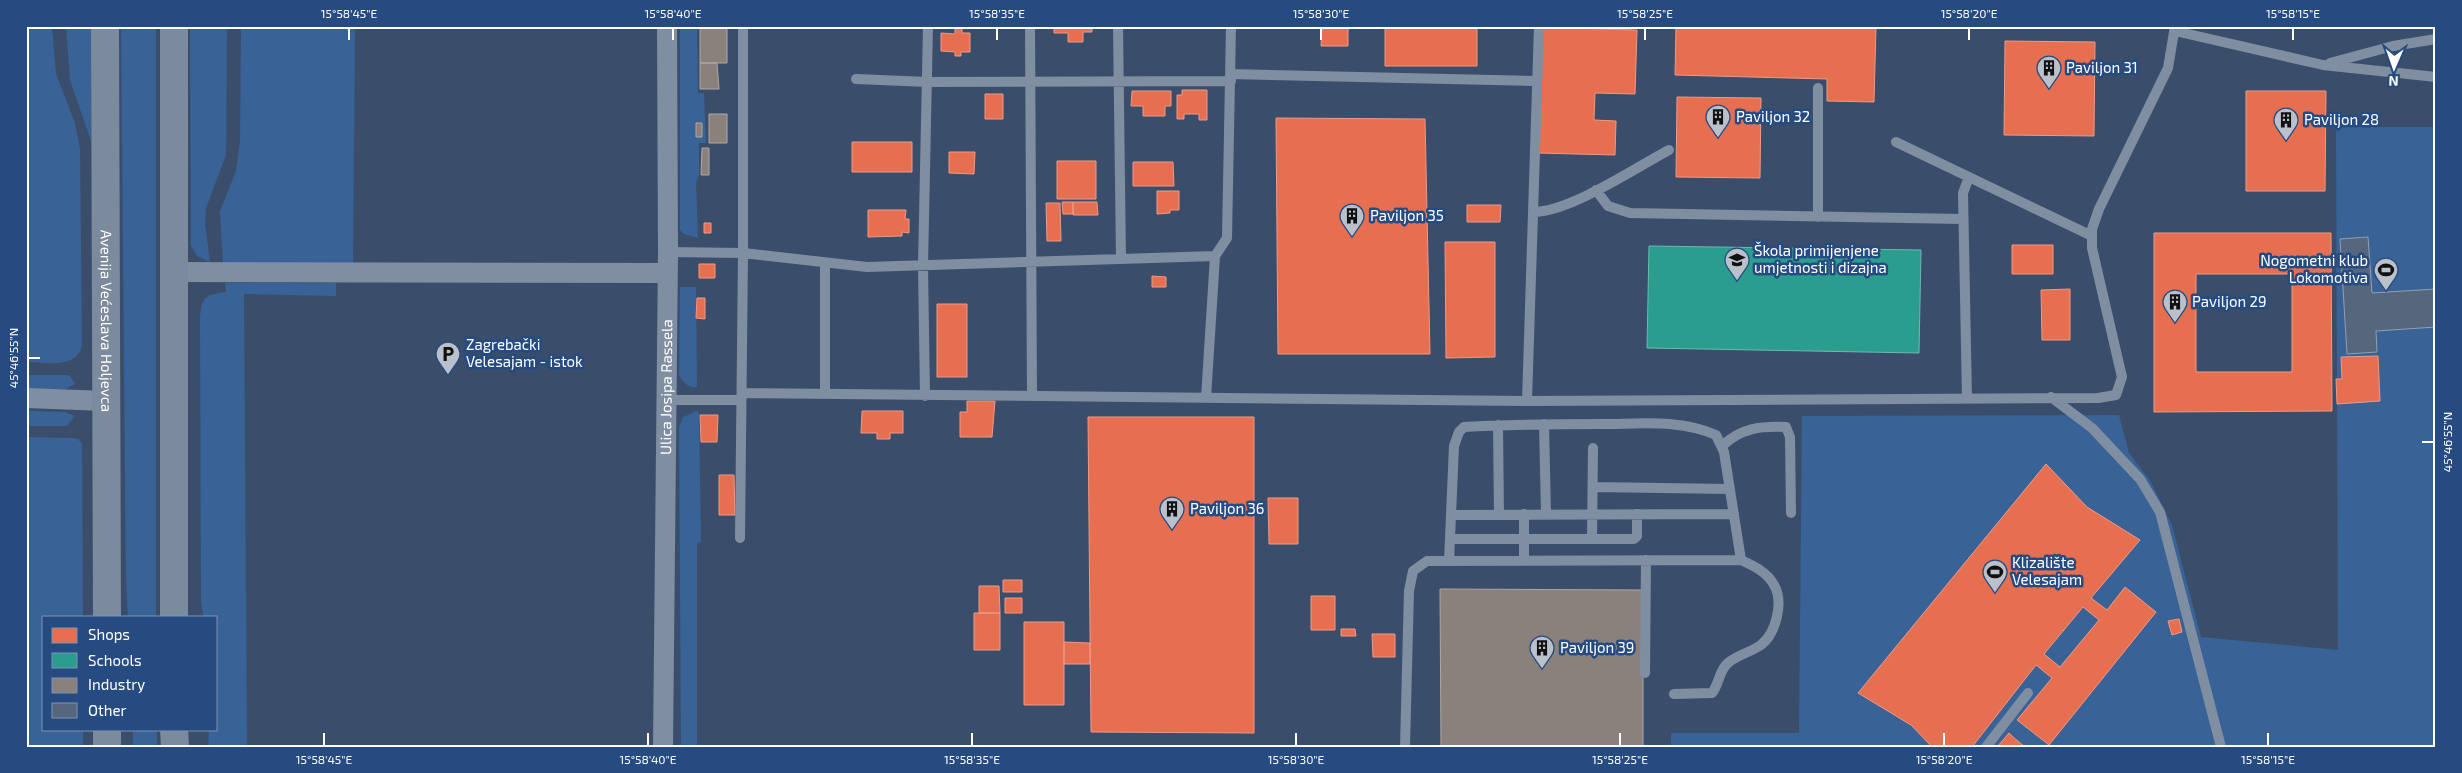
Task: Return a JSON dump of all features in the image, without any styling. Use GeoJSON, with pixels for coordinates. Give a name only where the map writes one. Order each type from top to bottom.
{"type":"FeatureCollection","features":[{"type":"Feature","properties":{"kind":"main road","name":"Avenija Većeslava Holjevca"},"geometry":{"type":"LineString","coordinates":[[106,26],[105,401],[107,616]]}},
{"type":"Feature","properties":{"kind":"main road"},"geometry":{"type":"LineString","coordinates":[[174,26],[174,616]]}},
{"type":"Feature","properties":{"kind":"main road"},"geometry":{"type":"LineString","coordinates":[[107,730],[108,747]]}},
{"type":"Feature","properties":{"kind":"main road"},"geometry":{"type":"LineString","coordinates":[[174,730],[175,747]]}},
{"type":"Feature","properties":{"kind":"street","name":"Ulica Josipa Rassela"},"geometry":{"type":"LineString","coordinates":[[663,747],[668,400],[666,273],[668,252],[667,26]]}},
{"type":"Feature","properties":{"kind":"street"},"geometry":{"type":"LineString","coordinates":[[175,272],[666,273]]}},
{"type":"Feature","properties":{"kind":"street"},"geometry":{"type":"LineString","coordinates":[[26,398],[105,401]]}},
{"type":"Feature","properties":{"kind":"lane"},"geometry":{"type":"LineString","coordinates":[[740,538],[743,26]]}},
{"type":"Feature","properties":{"kind":"lane"},"geometry":{"type":"LineString","coordinates":[[925,396],[923,266],[928,26]]}},
{"type":"Feature","properties":{"kind":"lane"},"geometry":{"type":"LineString","coordinates":[[1030,26],[1032,396]]}},
{"type":"Feature","properties":{"kind":"lane"},"geometry":{"type":"LineString","coordinates":[[1118,26],[1121,259]]}},
{"type":"Feature","properties":{"kind":"lane"},"geometry":{"type":"LineString","coordinates":[[1206,398],[1215,256],[1227,238],[1231,26]]}},
{"type":"Feature","properties":{"kind":"lane"},"geometry":{"type":"LineString","coordinates":[[1527,401],[1539,26]]}},
{"type":"Feature","properties":{"kind":"lane"},"geometry":{"type":"LineString","coordinates":[[668,400],[825,394],[1527,401],[2098,398],[2116,395],[2122,377],[2092,248],[2092,229],[2099,210],[2168,68],[2175,28],[2323,65],[2436,77]]}},
{"type":"Feature","properties":{"kind":"lane"},"geometry":{"type":"LineString","coordinates":[[2323,65],[2393,46],[2436,39]]}},
{"type":"Feature","properties":{"kind":"lane"},"geometry":{"type":"LineString","coordinates":[[856,79],[928,82],[1231,77],[1537,80]]}},
{"type":"Feature","properties":{"kind":"lane"},"geometry":{"type":"LineString","coordinates":[[1818,88],[1818,217]]}},
{"type":"Feature","properties":{"kind":"lane"},"geometry":{"type":"LineString","coordinates":[[1896,142],[2092,236]]}},
{"type":"Feature","properties":{"kind":"lane"},"geometry":{"type":"LineString","coordinates":[[1533,212],[1552,210],[1596,190],[1669,150]]}},
{"type":"Feature","properties":{"kind":"lane"},"geometry":{"type":"LineString","coordinates":[[1967,398],[1963,193],[1969,177]]}},
{"type":"Feature","properties":{"kind":"lane"},"geometry":{"type":"LineString","coordinates":[[1596,190],[1608,206],[1630,213],[1963,219]]}},
{"type":"Feature","properties":{"kind":"lane"},"geometry":{"type":"LineString","coordinates":[[668,252],[743,253],[867,268],[1215,256]]}},
{"type":"Feature","properties":{"kind":"lane"},"geometry":{"type":"LineString","coordinates":[[825,263],[825,394]]}},
{"type":"Feature","properties":{"kind":"lane"},"geometry":{"type":"LineString","coordinates":[[2051,397],[2092,428],[2140,479],[2160,512],[2221,747]]}},
{"type":"Feature","properties":{"kind":"lane"},"geometry":{"type":"LineString","coordinates":[[1544,424],[1546,514]]}},
{"type":"Feature","properties":{"kind":"lane"},"geometry":{"type":"LineString","coordinates":[[1449,561],[1454,446],[1459,432],[1464,427],[1544,424],[1662,424],[1692,427],[1716,434],[1722,446],[1741,560]]}},
{"type":"Feature","properties":{"kind":"lane"},"geometry":{"type":"LineString","coordinates":[[1498,425],[1499,515]]}},
{"type":"Feature","properties":{"kind":"lane"},"geometry":{"type":"LineString","coordinates":[[1722,446],[1743,430],[1763,426],[1786,427],[1790,437],[1790,514]]}},
{"type":"Feature","properties":{"kind":"lane"},"geometry":{"type":"LineString","coordinates":[[1592,539],[1593,448]]}},
{"type":"Feature","properties":{"kind":"lane"},"geometry":{"type":"LineString","coordinates":[[1593,487],[1730,489]]}},
{"type":"Feature","properties":{"kind":"lane"},"geometry":{"type":"LineString","coordinates":[[1524,514],[1524,560]]}},
{"type":"Feature","properties":{"kind":"lane"},"geometry":{"type":"LineString","coordinates":[[1450,539],[1636,538],[1637,514]]}},
{"type":"Feature","properties":{"kind":"lane"},"geometry":{"type":"LineString","coordinates":[[1451,515],[1734,514]]}},
{"type":"Feature","properties":{"kind":"lane"},"geometry":{"type":"LineString","coordinates":[[1646,560],[1646,673]]}},
{"type":"Feature","properties":{"kind":"lane"},"geometry":{"type":"LineString","coordinates":[[1405,747],[1409,591],[1413,571],[1428,562],[1741,560],[1763,571],[1775,586],[1778,605],[1775,629],[1763,644],[1727,664],[1718,686],[1712,693],[1674,694]]}},
{"type":"Feature","properties":{"kind":"lane"},"geometry":{"type":"LineString","coordinates":[[1986,747],[2028,693]]}},
{"type":"Feature","properties":{"kind":"shaded area"},"geometry":{"type":"Polygon","coordinates":[[[26,26],[52,26],[56,74],[75,123],[80,149],[82,345],[79,353],[74,358],[59,363],[26,362],[26,26]]]}},
{"type":"Feature","properties":{"kind":"shaded area"},"geometry":{"type":"Polygon","coordinates":[[[66,26],[91,26],[91,141],[70,80],[66,26]]]}},
{"type":"Feature","properties":{"kind":"shaded area"},"geometry":{"type":"Polygon","coordinates":[[[121,26],[156,26],[156,616],[128,616],[126,581],[121,26]]]}},
{"type":"Feature","properties":{"kind":"shaded area"},"geometry":{"type":"Polygon","coordinates":[[[190,26],[227,26],[226,155],[206,208],[205,223],[210,262],[197,256],[191,246],[190,26]]]}},
{"type":"Feature","properties":{"kind":"shaded area"},"geometry":{"type":"Polygon","coordinates":[[[241,26],[355,26],[353,263],[223,263],[220,211],[236,171],[240,141],[241,26]]]}},
{"type":"Feature","properties":{"kind":"shaded area"},"geometry":{"type":"Polygon","coordinates":[[[680,26],[697,26],[698,93],[704,93],[706,143],[699,143],[699,175],[696,182],[698,238],[684,234],[680,230],[680,26]]]}},
{"type":"Feature","properties":{"kind":"shaded area","name":"Klizalište Velesajam"},"geometry":{"type":"Polygon","coordinates":[[[2336,127],[2436,127],[2436,747],[1671,747],[1671,733],[1799,733],[1802,416],[2119,415],[2129,453],[2151,482],[2172,525],[2201,637],[2338,650],[2336,127]]]}},
{"type":"Feature","properties":{"kind":"shaded area"},"geometry":{"type":"Polygon","coordinates":[[[225,283],[336,283],[336,296],[244,294],[247,747],[208,747],[209,730],[218,730],[218,616],[203,616],[201,599],[200,318],[202,305],[206,298],[213,294],[226,292],[225,283]]]}},
{"type":"Feature","properties":{"kind":"shaded area"},"geometry":{"type":"Polygon","coordinates":[[[680,287],[696,287],[697,387],[691,387],[686,384],[679,376],[680,287]]]}},
{"type":"Feature","properties":{"kind":"shaded area"},"geometry":{"type":"Polygon","coordinates":[[[26,375],[67,375],[70,376],[75,384],[66,389],[26,389],[26,375]]]}},
{"type":"Feature","properties":{"kind":"shaded area"},"geometry":{"type":"Polygon","coordinates":[[[26,411],[65,412],[75,416],[67,426],[26,426],[26,411]]]}},
{"type":"Feature","properties":{"kind":"shaded area"},"geometry":{"type":"Polygon","coordinates":[[[697,411],[699,414],[701,542],[697,543],[697,747],[681,747],[679,427],[683,417],[697,411]]]}},
{"type":"Feature","properties":{"kind":"shaded area"},"geometry":{"type":"Polygon","coordinates":[[[26,437],[73,438],[78,439],[82,444],[83,616],[42,616],[42,730],[83,730],[83,747],[26,747],[26,437]]]}},
{"type":"Feature","properties":{"kind":"shaded area"},"geometry":{"type":"Polygon","coordinates":[[[133,730],[157,730],[157,747],[133,747],[133,730]]]}},
{"type":"Feature","properties":{"kind":"building: Shops"},"geometry":{"type":"Polygon","coordinates":[[[1054,26],[1092,26],[1092,32],[1083,32],[1083,42],[1068,42],[1068,33],[1054,33],[1054,26]]]}},
{"type":"Feature","properties":{"kind":"building: Shops"},"geometry":{"type":"Polygon","coordinates":[[[1322,26],[1348,26],[1348,46],[1321,46],[1322,26]]]}},
{"type":"Feature","properties":{"kind":"building: Shops"},"geometry":{"type":"Polygon","coordinates":[[[1385,26],[1477,26],[1477,66],[1385,66],[1385,26]]]}},
{"type":"Feature","properties":{"kind":"building: Shops"},"geometry":{"type":"Polygon","coordinates":[[[1676,26],[1876,26],[1874,102],[1827,101],[1827,79],[1675,75],[1676,26]]]}},
{"type":"Feature","properties":{"kind":"building: Shops"},"geometry":{"type":"Polygon","coordinates":[[[1543,27],[1637,30],[1635,94],[1595,93],[1594,120],[1616,121],[1615,155],[1538,153],[1543,27]]]}},
{"type":"Feature","properties":{"kind":"building: Shops"},"geometry":{"type":"Polygon","coordinates":[[[955,28],[962,28],[962,33],[970,33],[970,52],[961,52],[961,56],[955,56],[955,52],[941,51],[941,33],[955,34],[955,28]]]}},
{"type":"Feature","properties":{"kind":"building: Shops","name":"Paviljon 31"},"geometry":{"type":"Polygon","coordinates":[[[2005,41],[2095,42],[2094,136],[2004,135],[2005,41]]]}},
{"type":"Feature","properties":{"kind":"building: Shops"},"geometry":{"type":"Polygon","coordinates":[[[1182,90],[1207,90],[1207,120],[1199,120],[1199,114],[1184,114],[1184,119],[1177,119],[1177,95],[1182,95],[1182,90]]]}},
{"type":"Feature","properties":{"kind":"building: Shops"},"geometry":{"type":"Polygon","coordinates":[[[1132,91],[1171,91],[1171,106],[1165,106],[1165,116],[1143,116],[1143,106],[1131,106],[1132,91]]]}},
{"type":"Feature","properties":{"kind":"building: Shops","name":"Paviljon 28"},"geometry":{"type":"Polygon","coordinates":[[[2246,91],[2326,91],[2325,191],[2246,191],[2246,91]]]}},
{"type":"Feature","properties":{"kind":"building: Shops"},"geometry":{"type":"Polygon","coordinates":[[[985,94],[1003,94],[1003,119],[985,119],[985,94]]]}},
{"type":"Feature","properties":{"kind":"building: Shops","name":"Paviljon 32"},"geometry":{"type":"Polygon","coordinates":[[[1677,97],[1761,98],[1760,178],[1676,177],[1677,97]]]}},
{"type":"Feature","properties":{"kind":"building: Shops","name":"Paviljon 35"},"geometry":{"type":"Polygon","coordinates":[[[1276,118],[1425,119],[1430,354],[1278,354],[1276,118]]]}},
{"type":"Feature","properties":{"kind":"building: Shops"},"geometry":{"type":"Polygon","coordinates":[[[852,142],[912,142],[912,172],[852,172],[852,142]]]}},
{"type":"Feature","properties":{"kind":"building: Shops"},"geometry":{"type":"Polygon","coordinates":[[[949,152],[975,152],[974,174],[949,173],[949,152]]]}},
{"type":"Feature","properties":{"kind":"building: Shops"},"geometry":{"type":"Polygon","coordinates":[[[1057,161],[1096,161],[1096,199],[1057,199],[1057,161]]]}},
{"type":"Feature","properties":{"kind":"building: Shops"},"geometry":{"type":"Polygon","coordinates":[[[1133,162],[1173,162],[1174,186],[1133,186],[1133,162]]]}},
{"type":"Feature","properties":{"kind":"building: Shops"},"geometry":{"type":"Polygon","coordinates":[[[1157,191],[1179,191],[1179,210],[1170,210],[1170,213],[1157,214],[1157,191]]]}},
{"type":"Feature","properties":{"kind":"building: Shops"},"geometry":{"type":"Polygon","coordinates":[[[1062,202],[1073,202],[1073,214],[1063,214],[1062,202]]]}},
{"type":"Feature","properties":{"kind":"building: Shops"},"geometry":{"type":"Polygon","coordinates":[[[1073,202],[1097,202],[1098,215],[1073,215],[1073,202]]]}},
{"type":"Feature","properties":{"kind":"building: Shops"},"geometry":{"type":"Polygon","coordinates":[[[1046,203],[1060,203],[1061,241],[1047,241],[1046,203]]]}},
{"type":"Feature","properties":{"kind":"building: Shops"},"geometry":{"type":"Polygon","coordinates":[[[1467,205],[1501,205],[1500,222],[1467,222],[1467,205]]]}},
{"type":"Feature","properties":{"kind":"building: Shops"},"geometry":{"type":"Polygon","coordinates":[[[868,210],[906,210],[905,219],[909,219],[909,233],[902,232],[902,236],[868,237],[868,210]]]}},
{"type":"Feature","properties":{"kind":"building: Shops"},"geometry":{"type":"Polygon","coordinates":[[[704,223],[711,223],[711,233],[704,233],[704,223]]]}},
{"type":"Feature","properties":{"kind":"building: Shops","name":"Paviljon 29"},"geometry":{"type":"Polygon","coordinates":[[[2154,233],[2331,233],[2332,411],[2154,412],[2154,233]],[[2196,274],[2196,372],[2292,372],[2292,274],[2196,274]]]}},
{"type":"Feature","properties":{"kind":"building: Shops"},"geometry":{"type":"Polygon","coordinates":[[[1445,242],[1495,242],[1495,357],[1446,358],[1445,242]]]}},
{"type":"Feature","properties":{"kind":"building: Shops"},"geometry":{"type":"Polygon","coordinates":[[[2012,245],[2053,245],[2053,274],[2012,274],[2012,245]]]}},
{"type":"Feature","properties":{"kind":"building: Shops"},"geometry":{"type":"Polygon","coordinates":[[[699,264],[715,264],[715,278],[699,278],[699,264]]]}},
{"type":"Feature","properties":{"kind":"building: Shops"},"geometry":{"type":"Polygon","coordinates":[[[1152,276],[1166,277],[1166,287],[1152,287],[1152,276]]]}},
{"type":"Feature","properties":{"kind":"building: Shops"},"geometry":{"type":"Polygon","coordinates":[[[2070,289],[2070,340],[2042,340],[2041,290],[2070,289]]]}},
{"type":"Feature","properties":{"kind":"building: Shops"},"geometry":{"type":"Polygon","coordinates":[[[697,298],[705,298],[705,319],[696,318],[697,298]]]}},
{"type":"Feature","properties":{"kind":"building: Shops"},"geometry":{"type":"Polygon","coordinates":[[[937,304],[967,304],[967,377],[937,377],[937,304]]]}},
{"type":"Feature","properties":{"kind":"building: Shops"},"geometry":{"type":"Polygon","coordinates":[[[2378,356],[2380,401],[2337,404],[2336,379],[2342,379],[2341,357],[2378,356]]]}},
{"type":"Feature","properties":{"kind":"building: Shops"},"geometry":{"type":"Polygon","coordinates":[[[967,401],[995,401],[992,437],[960,437],[960,412],[967,412],[967,401]]]}},
{"type":"Feature","properties":{"kind":"building: Shops"},"geometry":{"type":"Polygon","coordinates":[[[862,411],[903,411],[903,433],[890,433],[890,439],[877,439],[877,433],[861,433],[862,411]]]}},
{"type":"Feature","properties":{"kind":"building: Shops"},"geometry":{"type":"Polygon","coordinates":[[[700,415],[718,415],[717,442],[701,442],[700,415]]]}},
{"type":"Feature","properties":{"kind":"building: Shops","name":"Paviljon 36"},"geometry":{"type":"Polygon","coordinates":[[[1088,417],[1254,417],[1254,733],[1091,732],[1088,417]]]}},
{"type":"Feature","properties":{"kind":"building: Shops"},"geometry":{"type":"Polygon","coordinates":[[[2046,464],[2087,507],[2140,540],[2091,598],[2107,610],[2125,587],[2156,612],[2049,745],[2017,720],[2052,678],[2036,665],[1972,747],[1932,747],[1911,725],[1858,693],[2046,464]],[[2083,607],[2044,654],[2060,667],[2099,620],[2083,607]]]}},
{"type":"Feature","properties":{"kind":"building: Shops"},"geometry":{"type":"Polygon","coordinates":[[[719,475],[734,475],[735,515],[719,515],[719,475]]]}},
{"type":"Feature","properties":{"kind":"building: Shops"},"geometry":{"type":"Polygon","coordinates":[[[1268,498],[1298,498],[1298,544],[1269,544],[1268,498]]]}},
{"type":"Feature","properties":{"kind":"building: Shops"},"geometry":{"type":"Polygon","coordinates":[[[1003,580],[1022,580],[1022,592],[1003,592],[1003,580]]]}},
{"type":"Feature","properties":{"kind":"building: Shops"},"geometry":{"type":"Polygon","coordinates":[[[979,586],[999,586],[1000,613],[979,613],[979,586]]]}},
{"type":"Feature","properties":{"kind":"building: Shops"},"geometry":{"type":"Polygon","coordinates":[[[1311,596],[1335,596],[1335,630],[1311,630],[1311,596]]]}},
{"type":"Feature","properties":{"kind":"building: Shops"},"geometry":{"type":"Polygon","coordinates":[[[1005,598],[1022,598],[1022,613],[1005,613],[1005,598]]]}},
{"type":"Feature","properties":{"kind":"building: Shops"},"geometry":{"type":"Polygon","coordinates":[[[974,613],[1000,613],[1000,650],[974,650],[974,613]]]}},
{"type":"Feature","properties":{"kind":"building: Shops"},"geometry":{"type":"Polygon","coordinates":[[[2179,619],[2182,632],[2172,635],[2168,621],[2179,619]]]}},
{"type":"Feature","properties":{"kind":"building: Shops"},"geometry":{"type":"Polygon","coordinates":[[[1024,622],[1064,622],[1064,705],[1024,705],[1024,622]]]}},
{"type":"Feature","properties":{"kind":"building: Shops"},"geometry":{"type":"Polygon","coordinates":[[[1341,629],[1355,629],[1356,636],[1341,636],[1341,629]]]}},
{"type":"Feature","properties":{"kind":"building: Shops"},"geometry":{"type":"Polygon","coordinates":[[[1372,634],[1395,634],[1395,657],[1373,657],[1372,634]]]}},
{"type":"Feature","properties":{"kind":"building: Shops"},"geometry":{"type":"Polygon","coordinates":[[[1064,642],[1090,643],[1090,664],[1064,664],[1064,642]]]}},
{"type":"Feature","properties":{"kind":"building: Shops"},"geometry":{"type":"Polygon","coordinates":[[[2009,733],[2013,737],[2025,747],[1997,747],[2009,733]]]}},
{"type":"Feature","properties":{"kind":"building: Schools"},"geometry":{"type":"Polygon","coordinates":[[[1649,246],[1921,250],[1919,353],[1647,348],[1649,246]]]}},
{"type":"Feature","properties":{"kind":"building: Industry"},"geometry":{"type":"Polygon","coordinates":[[[700,26],[727,26],[727,63],[700,63],[700,26]]]}},
{"type":"Feature","properties":{"kind":"building: Industry"},"geometry":{"type":"Polygon","coordinates":[[[700,63],[717,63],[719,89],[700,89],[700,63]]]}},
{"type":"Feature","properties":{"kind":"building: Industry"},"geometry":{"type":"Polygon","coordinates":[[[709,114],[727,114],[727,143],[709,143],[709,114]]]}},
{"type":"Feature","properties":{"kind":"building: Industry"},"geometry":{"type":"Polygon","coordinates":[[[696,123],[702,123],[702,137],[696,137],[696,123]]]}},
{"type":"Feature","properties":{"kind":"building: Industry"},"geometry":{"type":"Polygon","coordinates":[[[702,148],[709,148],[709,175],[701,175],[702,148]]]}},
{"type":"Feature","properties":{"kind":"building: Industry","name":"Paviljon 39"},"geometry":{"type":"Polygon","coordinates":[[[1440,589],[1643,590],[1643,747],[1441,747],[1440,589]]]}},
{"type":"Feature","properties":{"kind":"building: Other"},"geometry":{"type":"Polygon","coordinates":[[[2368,237],[2372,293],[2436,289],[2436,327],[2376,331],[2377,352],[2347,354],[2340,239],[2368,237]]]}},
{"type":"Feature","properties":{"kind":"place","name":"Paviljon 31"},"geometry":{"type":"Point","coordinates":[2049,89]}},
{"type":"Feature","properties":{"kind":"place","name":"Paviljon 32"},"geometry":{"type":"Point","coordinates":[1718,138]}},
{"type":"Feature","properties":{"kind":"place","name":"Paviljon 28"},"geometry":{"type":"Point","coordinates":[2286,141]}},
{"type":"Feature","properties":{"kind":"place","name":"Paviljon 35"},"geometry":{"type":"Point","coordinates":[1352,237]}},
{"type":"Feature","properties":{"kind":"place","name":"Škola primijenjene umjetnosti i dizajna"},"geometry":{"type":"Point","coordinates":[1737,281]}},
{"type":"Feature","properties":{"kind":"place","name":"Nogometni klub Lokomotiva"},"geometry":{"type":"Point","coordinates":[2386,291]}},
{"type":"Feature","properties":{"kind":"place","name":"Paviljon 29"},"geometry":{"type":"Point","coordinates":[2175,323]}},
{"type":"Feature","properties":{"kind":"place","name":"Zagrebački Velesajam - istok"},"geometry":{"type":"Point","coordinates":[448,375]}},
{"type":"Feature","properties":{"kind":"place","name":"Paviljon 36"},"geometry":{"type":"Point","coordinates":[1172,530]}},
{"type":"Feature","properties":{"kind":"place","name":"Klizalište Velesajam"},"geometry":{"type":"Point","coordinates":[1995,593]}},
{"type":"Feature","properties":{"kind":"place","name":"Paviljon 39"},"geometry":{"type":"Point","coordinates":[1542,669]}}]}
